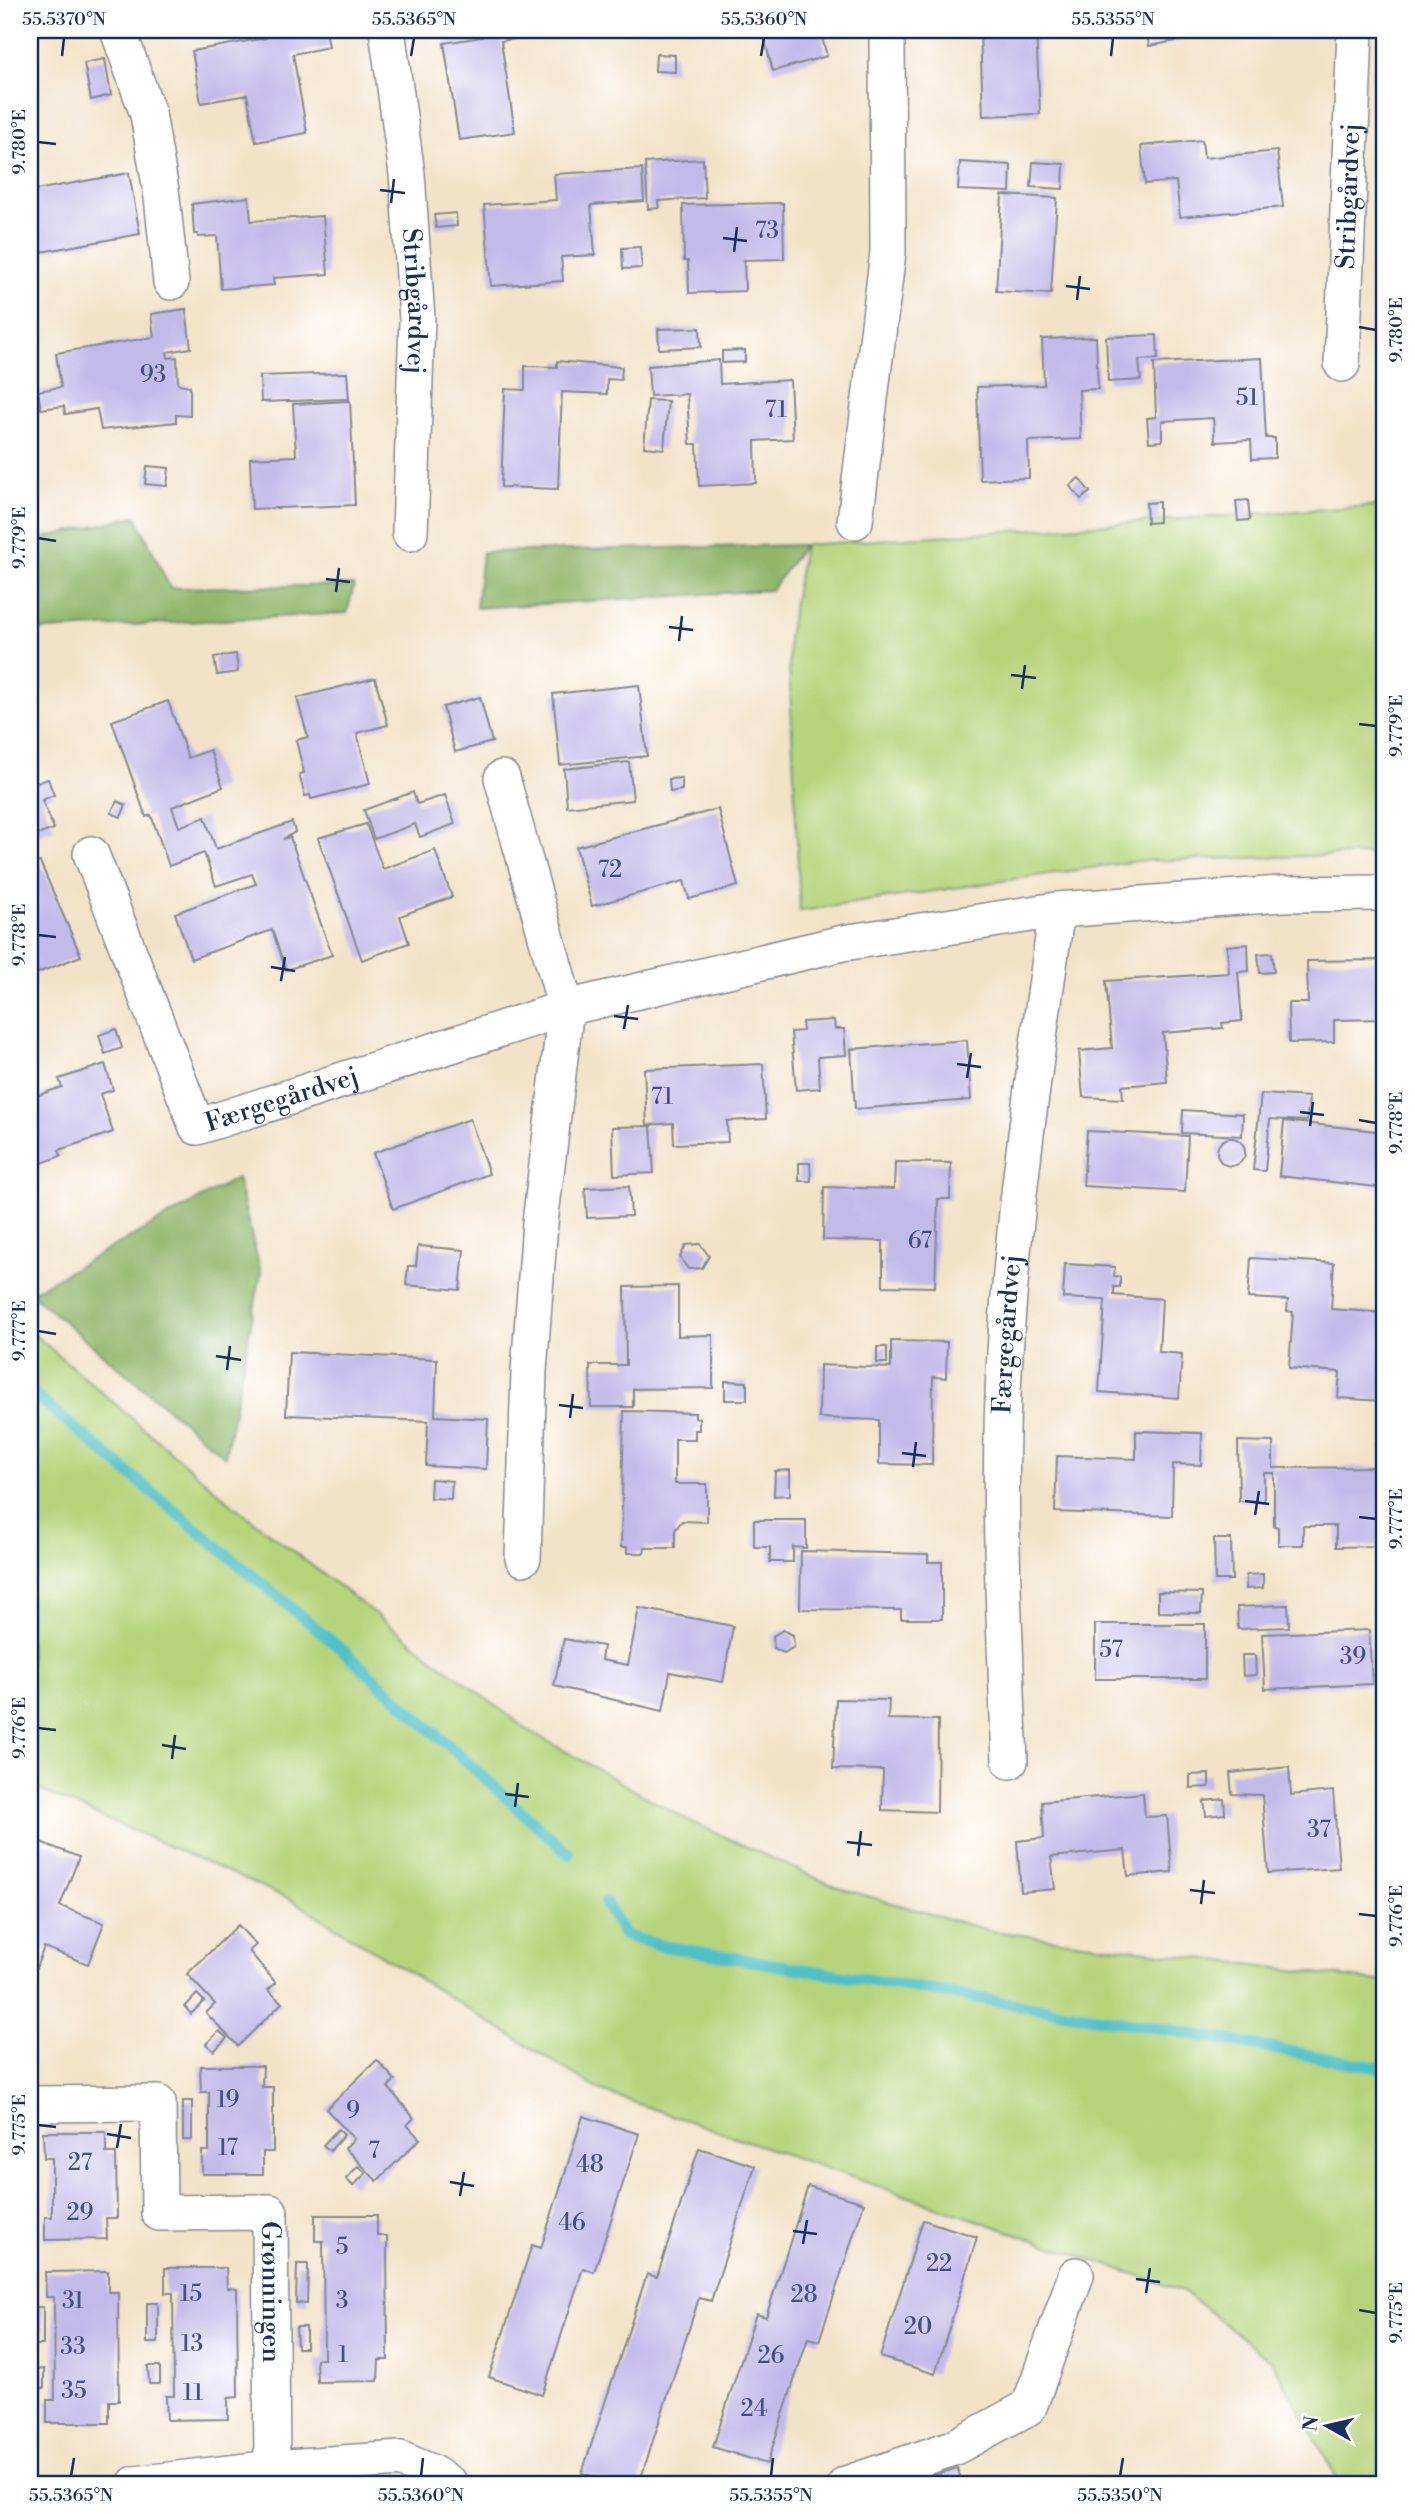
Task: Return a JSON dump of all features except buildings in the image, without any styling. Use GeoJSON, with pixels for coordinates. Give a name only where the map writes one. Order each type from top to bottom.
{"type":"FeatureCollection","features":[{"type":"Feature","properties":{"kind":"street"},"geometry":{"type":"LineString","coordinates":[[118,30],[148,114],[162,197],[171,282]]}},
{"type":"Feature","properties":{"kind":"street","name":"Stribgårdvej"},"geometry":{"type":"LineString","coordinates":[[387,30],[407,174],[417,319],[410,533]]}},
{"type":"Feature","properties":{"kind":"street"},"geometry":{"type":"LineString","coordinates":[[855,521],[888,252],[887,30]]}},
{"type":"Feature","properties":{"kind":"street","name":"Stribgårdvej"},"geometry":{"type":"LineString","coordinates":[[1342,364],[1355,30]]}},
{"type":"Feature","properties":{"kind":"street"},"geometry":{"type":"LineString","coordinates":[[502,778],[566,1009],[540,1223],[529,1371],[523,1558]]}},
{"type":"Feature","properties":{"kind":"street","name":"Færgegårdvej"},"geometry":{"type":"LineString","coordinates":[[91,854],[197,1127],[566,1009],[843,943],[1057,910],[1283,894],[1385,893]]}},
{"type":"Feature","properties":{"kind":"street","name":"Færgegårdvej"},"geometry":{"type":"LineString","coordinates":[[1010,1761],[1001,1567],[1005,1354],[1025,1132],[1057,910]]}},
{"type":"Feature","properties":{"kind":"street","name":"Grønningen"},"geometry":{"type":"LineString","coordinates":[[30,2104],[158,2103],[159,2213],[270,2212],[272,2468]]}},
{"type":"Feature","properties":{"kind":"street"},"geometry":{"type":"LineString","coordinates":[[846,2484],[953,2448],[1029,2407],[1076,2275]]}},
{"type":"Feature","properties":{"kind":"street"},"geometry":{"type":"LineString","coordinates":[[135,2484],[272,2468],[400,2459],[431,2472],[450,2484]]}},
{"type":"Feature","properties":{"kind":"green space"},"geometry":{"type":"Polygon","coordinates":[[[1385,505],[1385,854],[1137,861],[800,911],[788,638],[804,545],[1385,505]]]}},
{"type":"Feature","properties":{"kind":"green space"},"geometry":{"type":"Polygon","coordinates":[[[136,516],[170,588],[354,585],[347,613],[30,631],[30,541],[136,516]]]}},
{"type":"Feature","properties":{"kind":"green space"},"geometry":{"type":"Polygon","coordinates":[[[804,545],[771,590],[476,608],[482,552],[804,545]]]}},
{"type":"Feature","properties":{"kind":"green space"},"geometry":{"type":"Polygon","coordinates":[[[237,1178],[261,1273],[225,1457],[30,1293],[237,1178]]]}},
{"type":"Feature","properties":{"kind":"green space"},"geometry":{"type":"Polygon","coordinates":[[[30,1331],[239,1510],[526,1729],[689,1821],[836,1887],[991,1931],[1385,1982],[1385,2484],[1340,2484],[1273,2362],[1183,2291],[601,2091],[290,1899],[30,1786],[30,1331]]]}},
{"type":"Feature","properties":{"kind":"waterway"},"geometry":{"type":"LineString","coordinates":[[30,1391],[347,1654],[569,1854]]}},
{"type":"Feature","properties":{"kind":"waterway"},"geometry":{"type":"LineString","coordinates":[[605,1902],[624,1935],[662,1946],[1148,2026],[1385,2069]]}}]}
